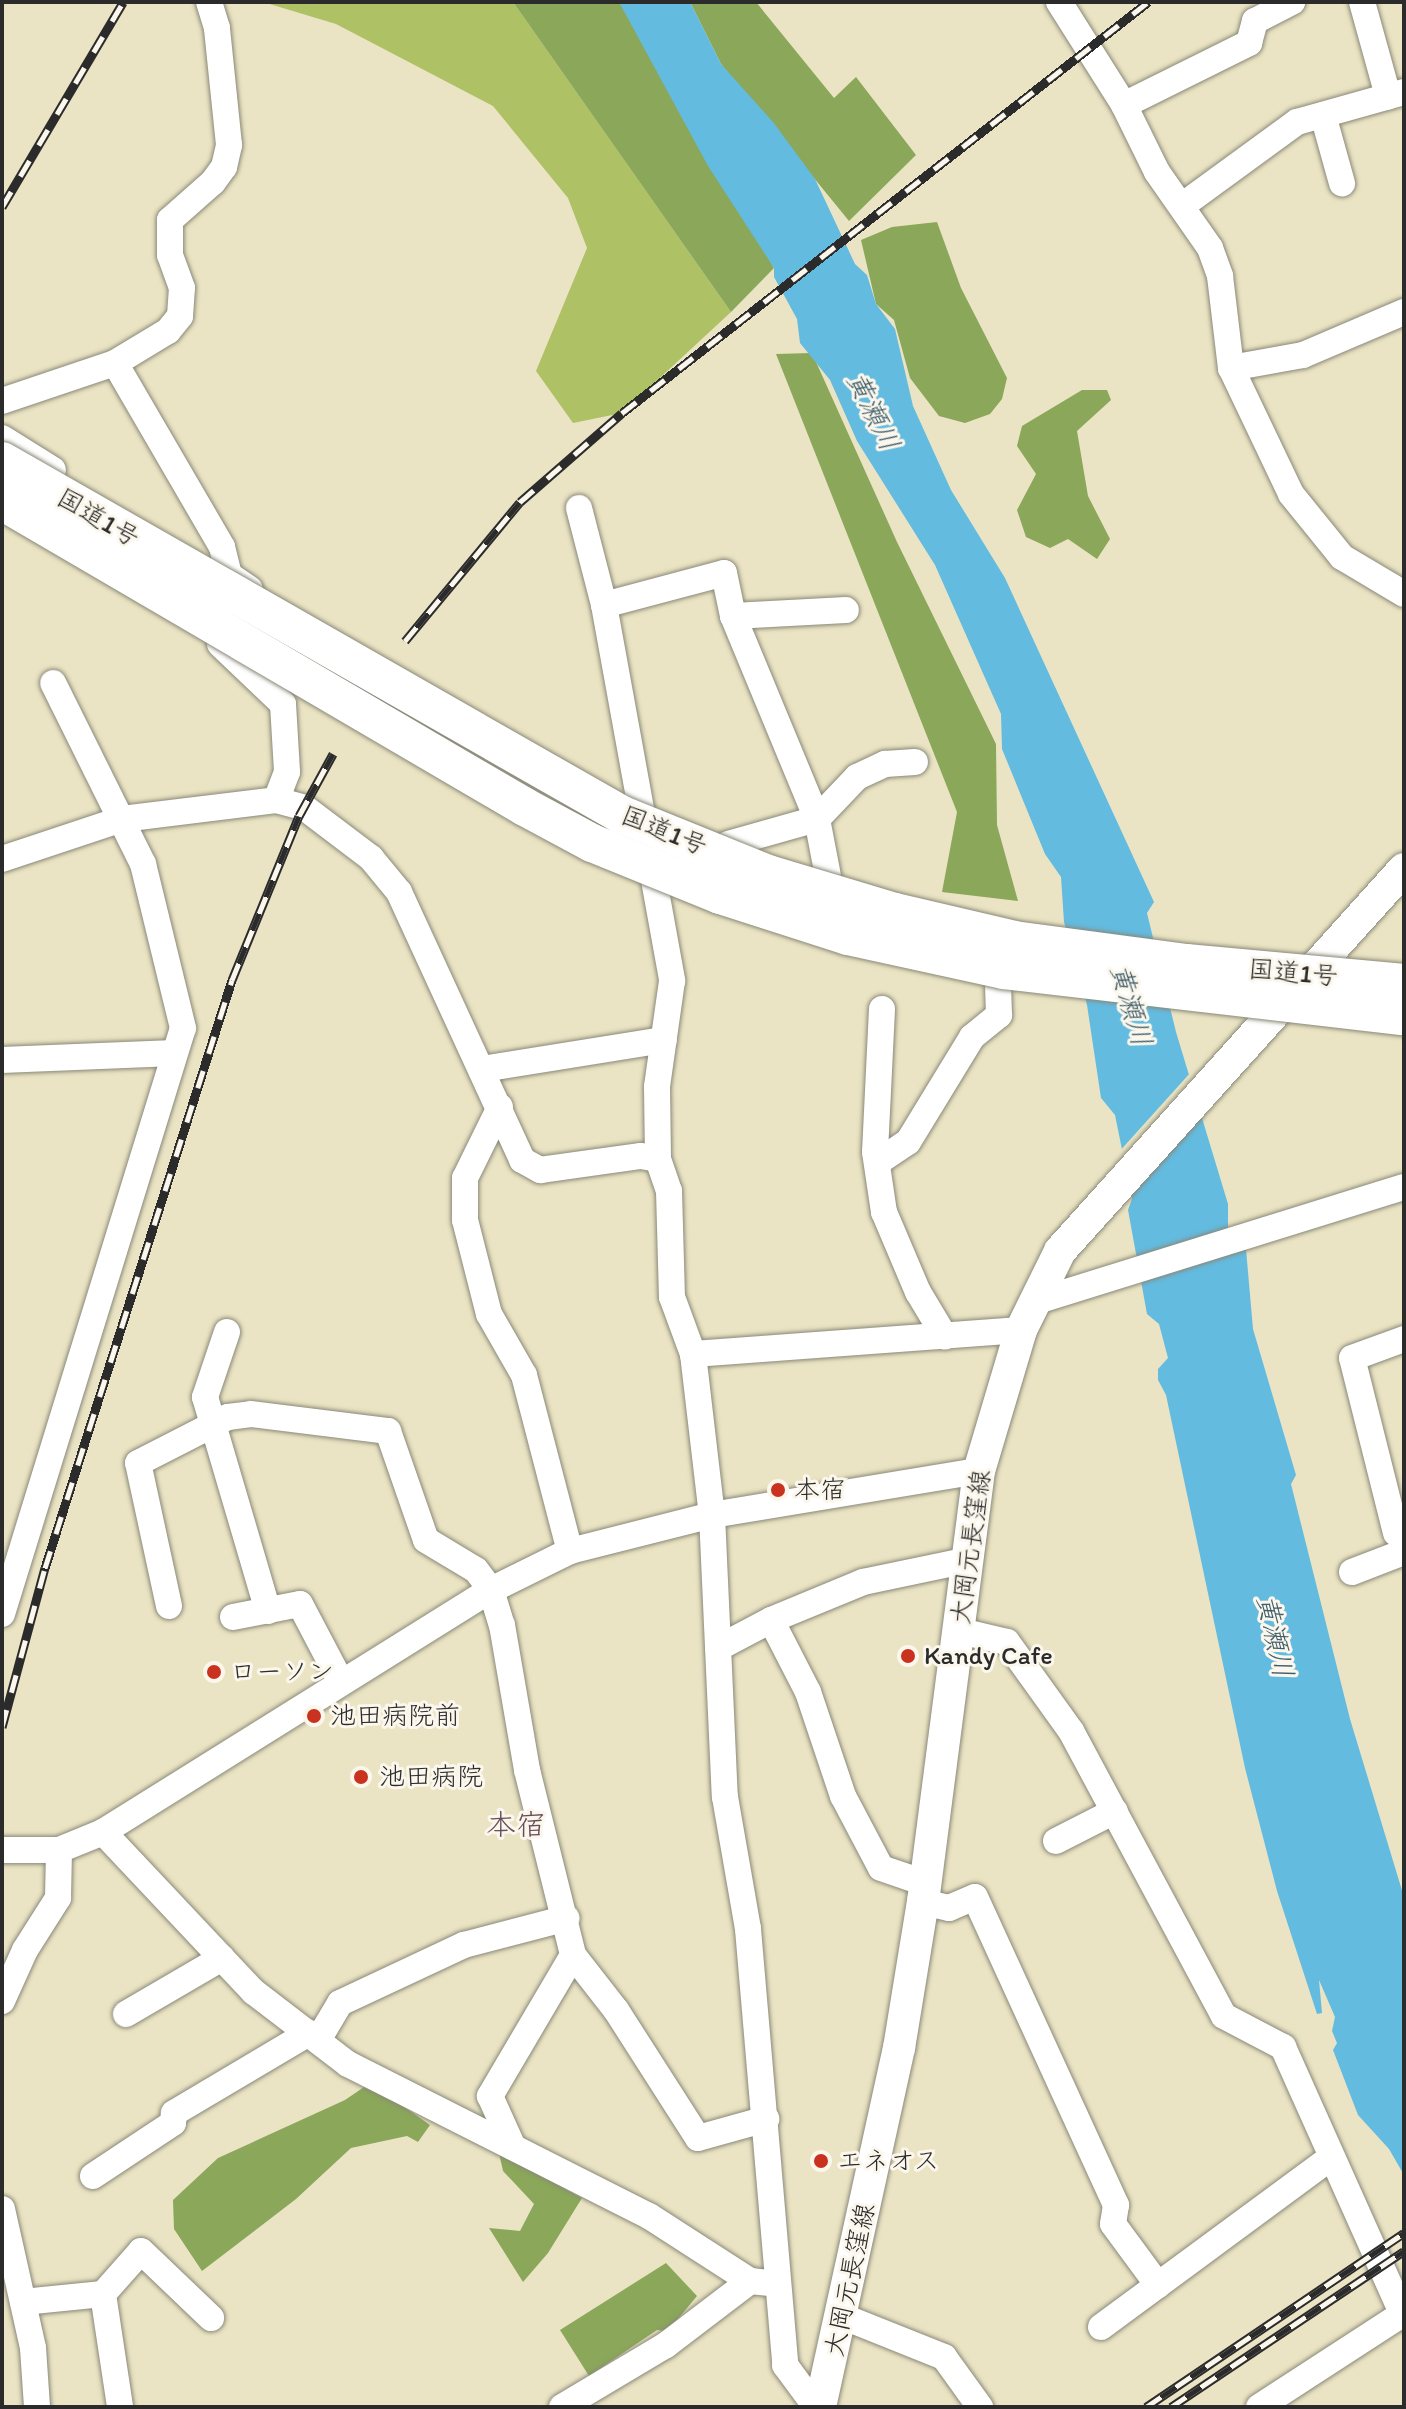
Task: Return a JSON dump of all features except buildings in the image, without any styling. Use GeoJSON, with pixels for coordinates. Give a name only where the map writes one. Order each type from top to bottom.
{"type":"FeatureCollection","features":[{"type":"Feature","properties":{"kind":"highway","name":"国道1号"},"geometry":{"type":"LineString","coordinates":[[2,461],[620,814],[768,874],[895,912],[1014,940],[1186,963],[1404,983]]}},
{"type":"Feature","properties":{"kind":"highway","name":"国道1号"},"geometry":{"type":"LineString","coordinates":[[2,501],[525,807],[592,843],[720,895],[848,936],[1004,970],[1404,1016]]}},
{"type":"Feature","properties":{"kind":"main road","name":"大岡元長窪線"},"geometry":{"type":"LineString","coordinates":[[818,2407],[844,2317],[924,1892],[979,1471],[1028,1316],[1060,1251],[1112,1187],[1404,869]]}},
{"type":"Feature","properties":{"kind":"street"},"geometry":{"type":"LineString","coordinates":[[2,401],[115,363],[168,331],[180,316],[182,288],[170,255],[170,220],[224,167],[227,116],[217,28],[209,2]]}},
{"type":"Feature","properties":{"kind":"street"},"geometry":{"type":"LineString","coordinates":[[1059,2],[1124,105],[1157,172],[1183,205],[1210,248],[1220,276],[1231,368],[1291,494],[1342,557],[1404,594]]}},
{"type":"Feature","properties":{"kind":"street"},"geometry":{"type":"LineString","coordinates":[[1124,105],[1249,43],[1255,21],[1292,2]]}},
{"type":"Feature","properties":{"kind":"street"},"geometry":{"type":"LineString","coordinates":[[1183,205],[1297,122],[1396,94],[1362,2]]}},
{"type":"Feature","properties":{"kind":"street"},"geometry":{"type":"LineString","coordinates":[[1323,115],[1342,183]]}},
{"type":"Feature","properties":{"kind":"street"},"geometry":{"type":"LineString","coordinates":[[1231,368],[1303,355],[1404,312]]}},
{"type":"Feature","properties":{"kind":"street"},"geometry":{"type":"LineString","coordinates":[[115,363],[222,547],[229,575]]}},
{"type":"Feature","properties":{"kind":"street"},"geometry":{"type":"LineString","coordinates":[[2,438],[229,575],[525,747],[640,805],[728,844],[828,876],[1001,917],[999,1015],[972,1037],[908,1142],[878,1162]]}},
{"type":"Feature","properties":{"kind":"street"},"geometry":{"type":"LineString","coordinates":[[579,508],[604,605],[672,981],[657,1087],[658,1159],[669,1191],[672,1297],[693,1354],[712,1515],[725,1797],[748,1929],[785,2365],[818,2407]]}},
{"type":"Feature","properties":{"kind":"street"},"geometry":{"type":"LineString","coordinates":[[604,605],[724,573],[733,616],[817,819],[828,876]]}},
{"type":"Feature","properties":{"kind":"street"},"geometry":{"type":"LineString","coordinates":[[733,616],[846,610]]}},
{"type":"Feature","properties":{"kind":"street"},"geometry":{"type":"LineString","coordinates":[[220,644],[283,704],[287,772],[276,800]]}},
{"type":"Feature","properties":{"kind":"street"},"geometry":{"type":"LineString","coordinates":[[2,1614],[183,1028],[143,864],[53,683]]}},
{"type":"Feature","properties":{"kind":"street"},"geometry":{"type":"LineString","coordinates":[[728,844],[817,819],[857,777],[885,764],[915,762]]}},
{"type":"Feature","properties":{"kind":"street"},"geometry":{"type":"LineString","coordinates":[[2,859],[122,819],[276,800],[305,808],[371,858],[399,892],[522,1160],[540,1170],[641,1156],[658,1159]]}},
{"type":"Feature","properties":{"kind":"street"},"geometry":{"type":"LineString","coordinates":[[882,1009],[878,1162],[894,1242],[945,1337]]}},
{"type":"Feature","properties":{"kind":"street"},"geometry":{"type":"LineString","coordinates":[[482,1069],[664,1040]]}},
{"type":"Feature","properties":{"kind":"street"},"geometry":{"type":"LineString","coordinates":[[2,1060],[174,1053]]}},
{"type":"Feature","properties":{"kind":"street"},"geometry":{"type":"LineString","coordinates":[[500,1107],[465,1178],[465,1220],[489,1314],[524,1375],[570,1551]]}},
{"type":"Feature","properties":{"kind":"street"},"geometry":{"type":"LineString","coordinates":[[693,1354],[945,1337],[1028,1316],[1123,1272],[1404,1187]]}},
{"type":"Feature","properties":{"kind":"street"},"geometry":{"type":"LineString","coordinates":[[227,1332],[205,1397],[268,1611]]}},
{"type":"Feature","properties":{"kind":"street"},"geometry":{"type":"LineString","coordinates":[[1352,1572],[1400,1543],[1352,1358],[1404,1339]]}},
{"type":"Feature","properties":{"kind":"street"},"geometry":{"type":"LineString","coordinates":[[169,1606],[138,1463],[213,1424],[251,1414],[388,1431],[426,1540],[476,1570],[491,1590],[502,1625],[527,1770],[567,1918],[573,1955],[616,2010],[698,2138],[766,2119]]}},
{"type":"Feature","properties":{"kind":"street"},"geometry":{"type":"LineString","coordinates":[[2,1850],[59,1850],[103,1832],[491,1590],[570,1551],[712,1515],[979,1471]]}},
{"type":"Feature","properties":{"kind":"street"},"geometry":{"type":"LineString","coordinates":[[718,1648],[771,1620],[863,1582],[968,1560]]}},
{"type":"Feature","properties":{"kind":"street"},"geometry":{"type":"LineString","coordinates":[[233,1617],[300,1604],[341,1682]]}},
{"type":"Feature","properties":{"kind":"street"},"geometry":{"type":"LineString","coordinates":[[771,1620],[808,1692],[843,1796],[881,1868],[949,1908],[975,1897],[1116,2205],[1113,2224],[1158,2285]]}},
{"type":"Feature","properties":{"kind":"street"},"geometry":{"type":"LineString","coordinates":[[960,1631],[1007,1642],[1071,1731],[1224,2016],[1283,2047],[1330,2158],[1403,2315],[1259,2407]]}},
{"type":"Feature","properties":{"kind":"street"},"geometry":{"type":"LineString","coordinates":[[1056,1841],[1115,1811]]}},
{"type":"Feature","properties":{"kind":"street"},"geometry":{"type":"LineString","coordinates":[[103,1832],[254,1992],[348,2064],[649,2216],[750,2281],[778,2284]]}},
{"type":"Feature","properties":{"kind":"street"},"geometry":{"type":"LineString","coordinates":[[2,2001],[25,1950],[58,1898],[59,1850]]}},
{"type":"Feature","properties":{"kind":"street"},"geometry":{"type":"LineString","coordinates":[[93,2176],[173,2123],[174,2113],[313,2036],[340,2003],[464,1945],[567,1918]]}},
{"type":"Feature","properties":{"kind":"street"},"geometry":{"type":"LineString","coordinates":[[513,2147],[490,2096],[573,1955]]}},
{"type":"Feature","properties":{"kind":"street"},"geometry":{"type":"LineString","coordinates":[[126,2014],[222,1958]]}},
{"type":"Feature","properties":{"kind":"street"},"geometry":{"type":"LineString","coordinates":[[1101,2327],[1330,2158]]}},
{"type":"Feature","properties":{"kind":"street"},"geometry":{"type":"LineString","coordinates":[[2,2209],[23,2302],[37,2407]]}},
{"type":"Feature","properties":{"kind":"street"},"geometry":{"type":"LineString","coordinates":[[23,2302],[103,2294],[141,2251],[211,2318]]}},
{"type":"Feature","properties":{"kind":"street"},"geometry":{"type":"LineString","coordinates":[[562,2407],[598,2397],[718,2301],[750,2281]]}},
{"type":"Feature","properties":{"kind":"street"},"geometry":{"type":"LineString","coordinates":[[103,2294],[120,2407]]}},
{"type":"Feature","properties":{"kind":"street"},"geometry":{"type":"LineString","coordinates":[[844,2317],[944,2357],[980,2407]]}},
{"type":"Feature","properties":{"kind":"green space"},"geometry":{"type":"Polygon","coordinates":[[[263,2],[513,2],[731,312],[622,413],[573,423],[536,371],[587,248],[568,198],[493,106],[336,24],[263,2]]]}},
{"type":"Feature","properties":{"kind":"green space"},"geometry":{"type":"Polygon","coordinates":[[[513,2],[620,2],[774,268],[731,312],[513,2]]]}},
{"type":"Feature","properties":{"kind":"green space"},"geometry":{"type":"Polygon","coordinates":[[[690,2],[756,2],[834,98],[856,77],[916,155],[849,221],[721,64],[690,2]]]}},
{"type":"Feature","properties":{"kind":"green space"},"geometry":{"type":"Polygon","coordinates":[[[937,222],[961,288],[1007,378],[1002,399],[990,414],[965,423],[939,416],[910,378],[894,320],[876,304],[861,240],[892,227],[937,222]]]}},
{"type":"Feature","properties":{"kind":"green space"},"geometry":{"type":"Polygon","coordinates":[[[812,353],[897,542],[996,744],[997,825],[1018,901],[942,892],[957,812],[776,354],[812,353]]]}},
{"type":"Feature","properties":{"kind":"green space"},"geometry":{"type":"Polygon","coordinates":[[[1082,390],[1107,390],[1111,400],[1077,431],[1088,496],[1110,539],[1097,559],[1068,539],[1050,548],[1026,537],[1017,510],[1036,474],[1017,446],[1022,426],[1082,390]]]}},
{"type":"Feature","properties":{"kind":"green space"},"geometry":{"type":"Polygon","coordinates":[[[370,2083],[430,2125],[418,2142],[407,2136],[351,2148],[296,2199],[202,2271],[174,2229],[173,2200],[218,2158],[345,2100],[370,2083]]]}},
{"type":"Feature","properties":{"kind":"green space"},"geometry":{"type":"Polygon","coordinates":[[[499,2153],[582,2198],[548,2253],[523,2282],[489,2228],[520,2231],[534,2204],[503,2171],[499,2153]]]}},
{"type":"Feature","properties":{"kind":"green space"},"geometry":{"type":"Polygon","coordinates":[[[666,2263],[697,2296],[668,2331],[657,2330],[589,2376],[560,2330],[666,2263]]]}},
{"type":"Feature","properties":{"kind":"water","name":"黄瀬川"},"geometry":{"type":"Polygon","coordinates":[[[619,2],[690,2],[721,64],[773,122],[815,179],[855,264],[867,275],[876,304],[895,329],[913,406],[951,490],[1005,578],[1154,902],[1147,913],[1176,1032],[1228,1204],[1228,1231],[1246,1249],[1253,1329],[1296,1475],[1291,1484],[1350,1719],[1404,1897],[1404,2175],[1389,2149],[1358,2115],[1333,2050],[1337,2043],[1332,2031],[1335,2017],[1319,1980],[1322,2013],[1317,2014],[1277,1891],[1245,1768],[1166,1395],[1158,1380],[1158,1369],[1168,1358],[1159,1324],[1147,1314],[1128,1210],[1132,1199],[1115,1115],[1101,1098],[1087,1005],[1064,922],[1061,877],[1045,854],[1002,749],[1001,714],[935,565],[857,441],[830,380],[800,343],[797,319],[774,277],[774,268],[708,166],[619,2]]]}},
{"type":"Feature","properties":{"kind":"pier"},"geometry":{"type":"Polygon","coordinates":[[[1191,1072],[1202,1113],[1127,1196],[1118,1153],[1191,1072]]]}},
{"type":"Feature","properties":{"kind":"railway"},"geometry":{"type":"LineString","coordinates":[[2,207],[123,2]]}},
{"type":"Feature","properties":{"kind":"railway"},"geometry":{"type":"LineString","coordinates":[[405,641],[520,502],[622,413],[1148,2]]}},
{"type":"Feature","properties":{"kind":"railway"},"geometry":{"type":"LineString","coordinates":[[2,1727],[45,1568],[232,980],[299,816],[333,754]]}},
{"type":"Feature","properties":{"kind":"railway"},"geometry":{"type":"LineString","coordinates":[[1146,2407],[1404,2233]]}},
{"type":"Feature","properties":{"kind":"railway"},"geometry":{"type":"LineString","coordinates":[[1171,2407],[1404,2251]]}},
{"type":"Feature","properties":{"kind":"place","name":"本宿"},"geometry":{"type":"Point","coordinates":[778,1490]}},
{"type":"Feature","properties":{"kind":"place","name":"Kandy Cafe"},"geometry":{"type":"Point","coordinates":[908,1656]}},
{"type":"Feature","properties":{"kind":"place","name":"ローソン"},"geometry":{"type":"Point","coordinates":[214,1672]}},
{"type":"Feature","properties":{"kind":"place","name":"池田病院前"},"geometry":{"type":"Point","coordinates":[314,1716]}},
{"type":"Feature","properties":{"kind":"place","name":"池田病院"},"geometry":{"type":"Point","coordinates":[361,1777]}},
{"type":"Feature","properties":{"kind":"place","name":"エネオス"},"geometry":{"type":"Point","coordinates":[821,2161]}},
{"type":"Feature","properties":{"kind":"district","name":"本宿"},"geometry":{"type":"Point","coordinates":[516,1825]}}]}
